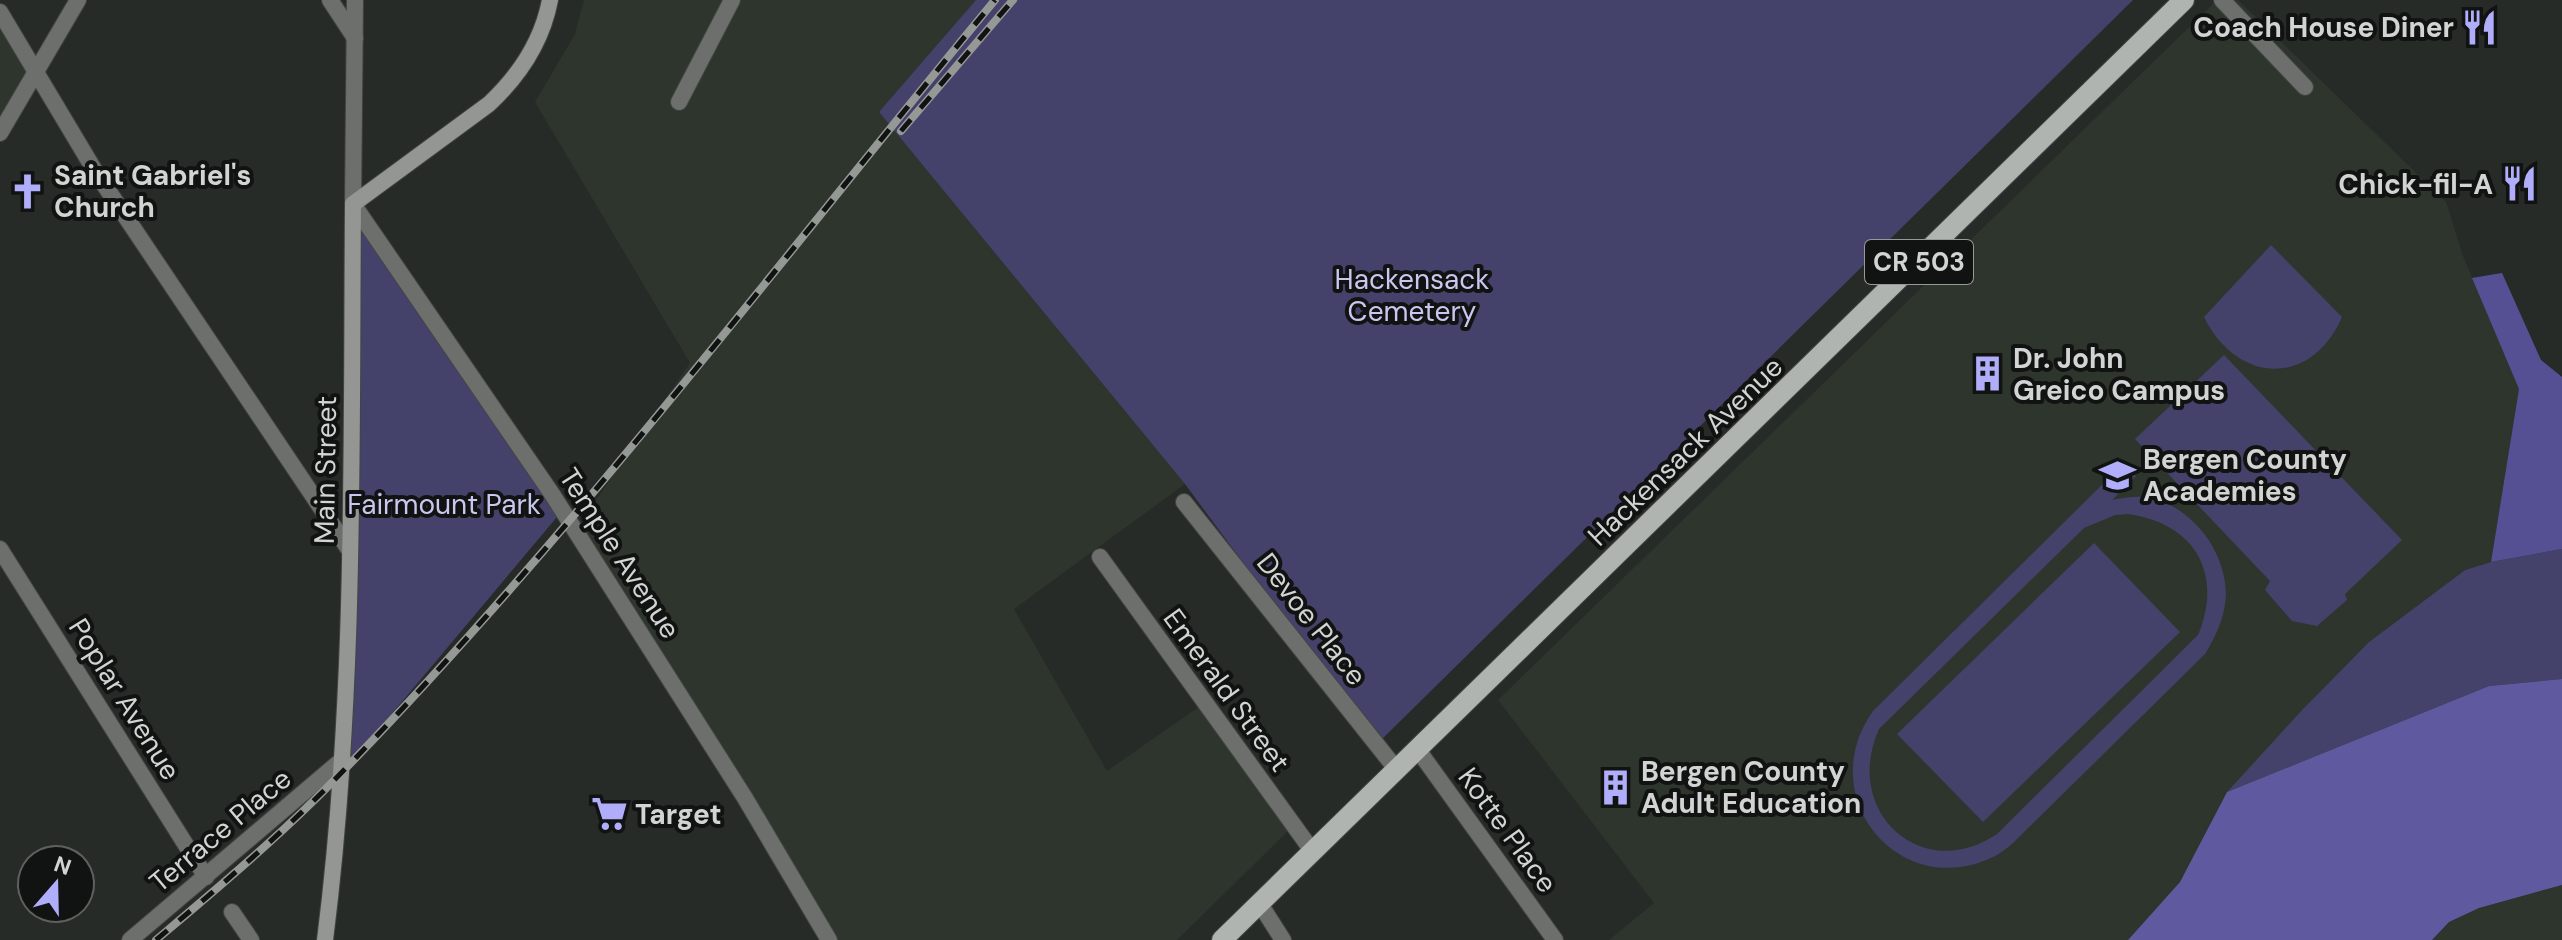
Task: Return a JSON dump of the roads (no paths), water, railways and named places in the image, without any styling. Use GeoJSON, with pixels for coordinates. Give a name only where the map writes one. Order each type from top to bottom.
{"type":"FeatureCollection","features":[{"type":"Feature","properties":{"kind":"main road"},"geometry":{"type":"LineString","coordinates":[[353,204],[489,104],[507,87],[525,65],[538,40],[550,0]]}},
{"type":"Feature","properties":{"kind":"main road","name":"Hackensack Avenue"},"geometry":{"type":"LineString","coordinates":[[1222,940],[2184,0]]}},
{"type":"Feature","properties":{"kind":"main road","name":"Main Street"},"geometry":{"type":"LineString","coordinates":[[325,940],[343,759],[350,551],[353,204]]}},
{"type":"Feature","properties":{"kind":"street"},"geometry":{"type":"LineString","coordinates":[[0,133],[78,0]]}},
{"type":"Feature","properties":{"kind":"street"},"geometry":{"type":"LineString","coordinates":[[330,0],[355,38]]}},
{"type":"Feature","properties":{"kind":"street","name":"Main Street"},"geometry":{"type":"LineString","coordinates":[[353,204],[355,0]]}},
{"type":"Feature","properties":{"kind":"street"},"geometry":{"type":"LineString","coordinates":[[679,102],[732,0]]}},
{"type":"Feature","properties":{"kind":"street"},"geometry":{"type":"LineString","coordinates":[[2222,0],[2305,87]]}},
{"type":"Feature","properties":{"kind":"street"},"geometry":{"type":"LineString","coordinates":[[0,12],[95,171],[350,551]]}},
{"type":"Feature","properties":{"kind":"street","name":"Temple Avenue"},"geometry":{"type":"LineString","coordinates":[[353,204],[552,494],[745,798],[829,940]]}},
{"type":"Feature","properties":{"kind":"street","name":"Devoe Place"},"geometry":{"type":"LineString","coordinates":[[1184,502],[1397,770]]}},
{"type":"Feature","properties":{"kind":"street","name":"Poplar Avenue"},"geometry":{"type":"LineString","coordinates":[[0,549],[206,877]]}},
{"type":"Feature","properties":{"kind":"street","name":"Emerald Street"},"geometry":{"type":"LineString","coordinates":[[1100,557],[1313,852]]}},
{"type":"Feature","properties":{"kind":"street","name":"Kotte Place"},"geometry":{"type":"LineString","coordinates":[[1418,750],[1555,940]]}},
{"type":"Feature","properties":{"kind":"street","name":"Terrace Place"},"geometry":{"type":"LineString","coordinates":[[130,940],[343,759]]}},
{"type":"Feature","properties":{"kind":"street"},"geometry":{"type":"LineString","coordinates":[[1260,904],[1283,940]]}},
{"type":"Feature","properties":{"kind":"street"},"geometry":{"type":"LineString","coordinates":[[232,912],[251,940]]}},
{"type":"Feature","properties":{"kind":"railway"},"geometry":{"type":"LineString","coordinates":[[156,940],[322,793],[514,584],[677,392],[995,0]]}},
{"type":"Feature","properties":{"kind":"railway"},"geometry":{"type":"LineString","coordinates":[[901,131],[1013,0]]}},
{"type":"Feature","properties":{"kind":"place","name":"Coach House Diner"},"geometry":{"type":"Point","coordinates":[2480,27]}},
{"type":"Feature","properties":{"kind":"place","name":"Chick-fil-A"},"geometry":{"type":"Point","coordinates":[2519,184]}},
{"type":"Feature","properties":{"kind":"place","name":"Saint Gabriel's Church"},"geometry":{"type":"Point","coordinates":[28,191]}},
{"type":"Feature","properties":{"kind":"place","name":"Dr. John Greico Campus"},"geometry":{"type":"Point","coordinates":[1987,374]}},
{"type":"Feature","properties":{"kind":"place","name":"Bergen County Academies"},"geometry":{"type":"Point","coordinates":[2117,475]}},
{"type":"Feature","properties":{"kind":"place","name":"Bergen County Adult Education"},"geometry":{"type":"Point","coordinates":[1615,787]}},
{"type":"Feature","properties":{"kind":"place","name":"Target"},"geometry":{"type":"Point","coordinates":[609,814]}},
{"type":"Feature","properties":{"kind":"park label","name":"Hackensack Cemetery"},"geometry":{"type":"Point","coordinates":[1412,295]}},
{"type":"Feature","properties":{"kind":"park label","name":"Fairmount Park"},"geometry":{"type":"Point","coordinates":[444,504]}}]}
